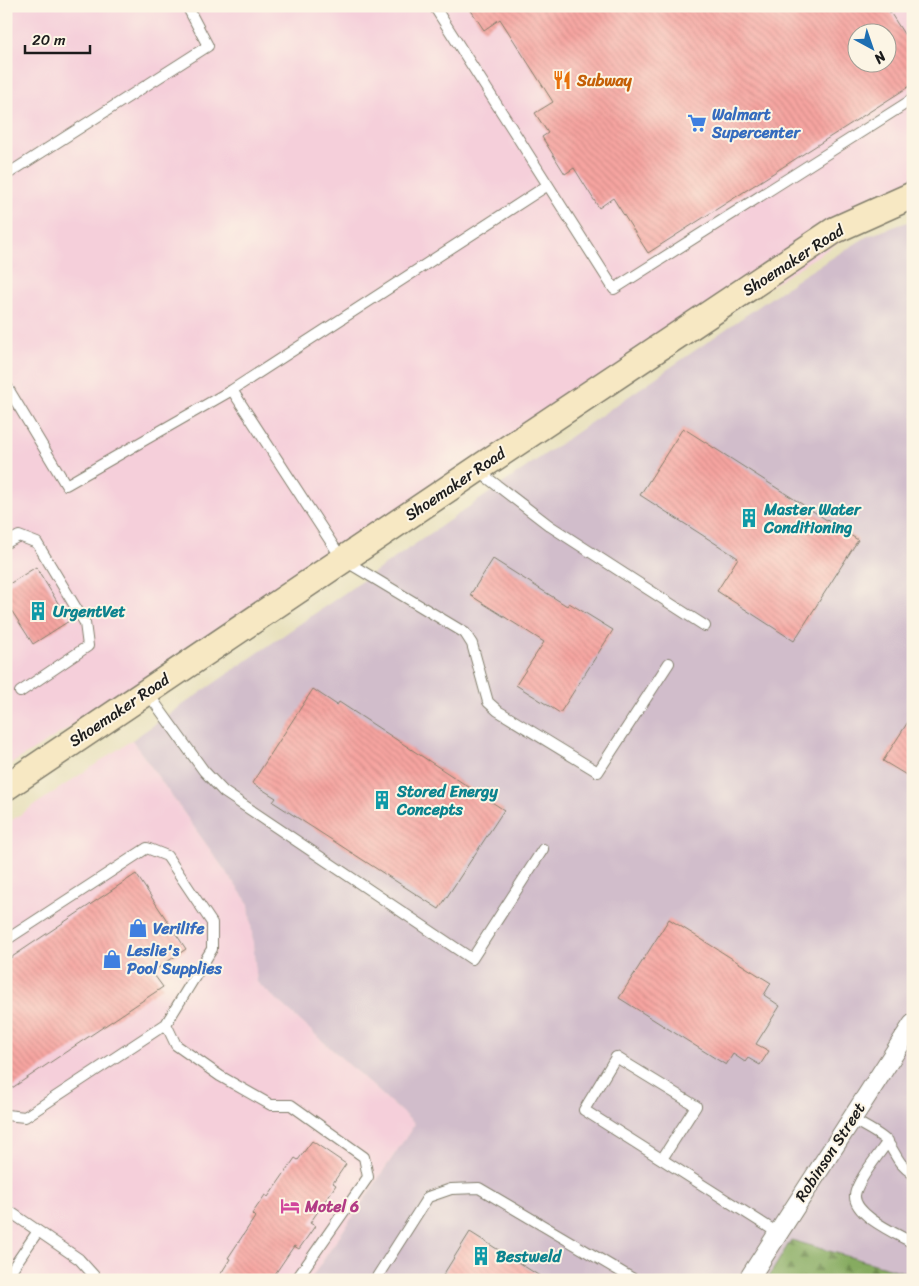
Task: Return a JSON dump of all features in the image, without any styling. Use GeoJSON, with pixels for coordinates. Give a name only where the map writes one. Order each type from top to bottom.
{"type":"FeatureCollection","features":[{"type":"Feature","properties":{"kind":"street","name":"Shoemaker Road"},"geometry":{"type":"LineString","coordinates":[[6,787],[836,230],[913,195]]}},
{"type":"Feature","properties":{"kind":"street","name":"Robinson Street"},"geometry":{"type":"LineString","coordinates":[[748,1280],[913,1024]]}},
{"type":"Feature","properties":{"kind":"lane"},"geometry":{"type":"LineString","coordinates":[[6,175],[208,46],[187,6]]}},
{"type":"Feature","properties":{"kind":"lane"},"geometry":{"type":"LineString","coordinates":[[434,6],[614,290],[913,99]]}},
{"type":"Feature","properties":{"kind":"lane"},"geometry":{"type":"LineString","coordinates":[[7,387],[66,485],[232,390],[548,185]]}},
{"type":"Feature","properties":{"kind":"lane"},"geometry":{"type":"LineString","coordinates":[[232,390],[342,560],[460,629],[472,644],[488,702],[498,711],[598,772],[669,663]]}},
{"type":"Feature","properties":{"kind":"lane"},"geometry":{"type":"LineString","coordinates":[[476,470],[550,526],[705,626]]}},
{"type":"Feature","properties":{"kind":"lane"},"geometry":{"type":"LineString","coordinates":[[6,542],[19,536],[37,543],[85,623],[88,646],[20,692]]}},
{"type":"Feature","properties":{"kind":"lane"},"geometry":{"type":"LineString","coordinates":[[147,691],[204,771],[224,792],[472,959],[543,849]]}},
{"type":"Feature","properties":{"kind":"lane"},"geometry":{"type":"LineString","coordinates":[[6,940],[147,848],[166,856],[212,923],[212,949],[166,1024],[25,1117],[6,1115]]}},
{"type":"Feature","properties":{"kind":"lane"},"geometry":{"type":"LineString","coordinates":[[166,1024],[176,1045],[220,1076],[271,1105],[291,1105],[364,1157],[368,1177],[296,1280]]}},
{"type":"Feature","properties":{"kind":"lane"},"geometry":{"type":"LineString","coordinates":[[662,1159],[696,1106],[616,1057],[584,1110],[778,1233]]}},
{"type":"Feature","properties":{"kind":"lane"},"geometry":{"type":"LineString","coordinates":[[851,1119],[888,1141],[894,1156],[901,1166],[913,1174]]}},
{"type":"Feature","properties":{"kind":"lane"},"geometry":{"type":"LineString","coordinates":[[888,1141],[860,1183],[855,1195],[857,1206],[868,1217],[913,1243]]}},
{"type":"Feature","properties":{"kind":"lane"},"geometry":{"type":"LineString","coordinates":[[375,1280],[428,1197],[451,1188],[479,1188],[635,1280]]}},
{"type":"Feature","properties":{"kind":"lane"},"geometry":{"type":"LineString","coordinates":[[6,1209],[79,1259],[98,1280]]}},
{"type":"Feature","properties":{"kind":"lane"},"geometry":{"type":"LineString","coordinates":[[6,1278],[38,1231]]}},
{"type":"Feature","properties":{"kind":"shaded area"},"geometry":{"type":"Polygon","coordinates":[[[6,6],[913,6],[913,195],[342,559],[6,767],[6,6]]]}},
{"type":"Feature","properties":{"kind":"shaded area"},"geometry":{"type":"Polygon","coordinates":[[[913,220],[913,1275],[791,1240],[767,1280],[310,1280],[415,1124],[257,982],[249,904],[132,740],[801,277],[868,236],[913,220]]]}},
{"type":"Feature","properties":{"kind":"shaded area"},"geometry":{"type":"Polygon","coordinates":[[[132,740],[249,904],[257,982],[415,1124],[310,1280],[6,1280],[6,824],[132,740]]]}},
{"type":"Feature","properties":{"kind":"green space"},"geometry":{"type":"Polygon","coordinates":[[[791,1240],[913,1275],[913,1280],[767,1280],[791,1240]]]}},
{"type":"Feature","properties":{"kind":"building","name":"Walmart Supercenter"},"geometry":{"type":"Polygon","coordinates":[[[468,6],[886,6],[913,48],[913,84],[648,253],[613,198],[599,208],[574,168],[565,174],[542,137],[548,133],[535,113],[553,102],[500,19],[484,30],[468,6]]]}},
{"type":"Feature","properties":{"kind":"building","name":"Master Water Conditioning"},"geometry":{"type":"Polygon","coordinates":[[[683,428],[858,540],[794,641],[717,591],[738,558],[640,495],[683,428]]]}},
{"type":"Feature","properties":{"kind":"building"},"geometry":{"type":"Polygon","coordinates":[[[493,559],[567,606],[569,603],[613,630],[560,713],[516,685],[544,642],[470,595],[493,559]]]}},
{"type":"Feature","properties":{"kind":"building","name":"UrgentVet"},"geometry":{"type":"Polygon","coordinates":[[[36,567],[69,621],[33,644],[6,602],[6,586],[36,567]]]}},
{"type":"Feature","properties":{"kind":"building","name":"Stored Energy Concepts"},"geometry":{"type":"Polygon","coordinates":[[[313,689],[337,705],[339,702],[504,810],[439,909],[273,802],[276,798],[252,783],[313,689]]]}},
{"type":"Feature","properties":{"kind":"building"},"geometry":{"type":"Polygon","coordinates":[[[913,714],[913,779],[883,761],[913,714]]]}},
{"type":"Feature","properties":{"kind":"building"},"geometry":{"type":"Polygon","coordinates":[[[136,874],[186,949],[152,972],[163,987],[6,1092],[6,961],[136,874]]]}},
{"type":"Feature","properties":{"kind":"building"},"geometry":{"type":"Polygon","coordinates":[[[669,919],[771,983],[764,995],[780,1006],[756,1044],[769,1051],[760,1065],[748,1058],[745,1062],[733,1054],[726,1065],[619,998],[669,919]]]}},
{"type":"Feature","properties":{"kind":"building","name":"Motel 6"},"geometry":{"type":"Polygon","coordinates":[[[312,1141],[346,1164],[333,1183],[336,1185],[310,1223],[315,1226],[299,1249],[294,1246],[271,1280],[217,1280],[230,1259],[228,1258],[255,1217],[252,1214],[265,1195],[268,1197],[295,1158],[298,1160],[312,1141]]]}},
{"type":"Feature","properties":{"kind":"building","name":"Bestweld"},"geometry":{"type":"Polygon","coordinates":[[[470,1232],[546,1280],[440,1280],[470,1232]]]}},
{"type":"Feature","properties":{"kind":"place","name":"Subway"},"geometry":{"type":"Point","coordinates":[562,80]}},
{"type":"Feature","properties":{"kind":"place","name":"Walmart Supercenter"},"geometry":{"type":"Point","coordinates":[697,123]}},
{"type":"Feature","properties":{"kind":"place","name":"Master Water Conditioning"},"geometry":{"type":"Point","coordinates":[749,518]}},
{"type":"Feature","properties":{"kind":"place","name":"UrgentVet"},"geometry":{"type":"Point","coordinates":[38,611]}},
{"type":"Feature","properties":{"kind":"place","name":"Stored Energy Concepts"},"geometry":{"type":"Point","coordinates":[382,800]}},
{"type":"Feature","properties":{"kind":"place","name":"Verilife"},"geometry":{"type":"Point","coordinates":[138,928]}},
{"type":"Feature","properties":{"kind":"place","name":"Leslie's Pool Supplies"},"geometry":{"type":"Point","coordinates":[112,959]}},
{"type":"Feature","properties":{"kind":"place","name":"Motel 6"},"geometry":{"type":"Point","coordinates":[290,1206]}},
{"type":"Feature","properties":{"kind":"place","name":"Bestweld"},"geometry":{"type":"Point","coordinates":[481,1256]}}]}
